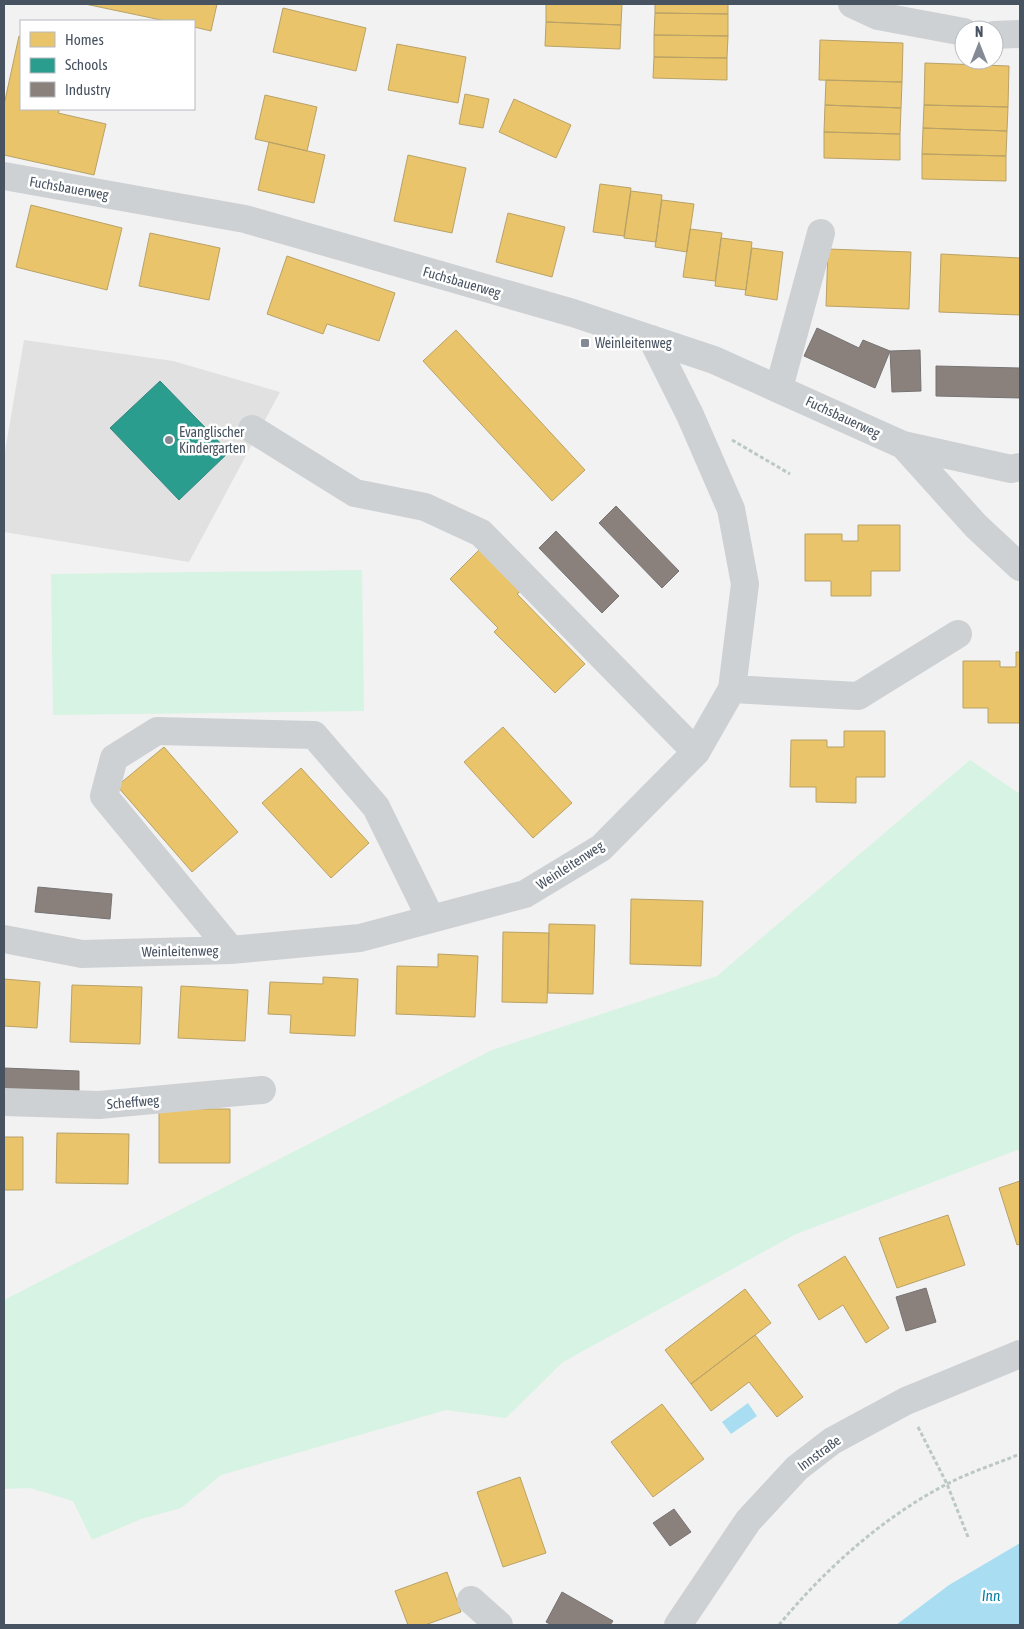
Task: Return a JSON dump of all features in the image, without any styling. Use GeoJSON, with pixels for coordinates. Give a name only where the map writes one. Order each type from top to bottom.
{"type":"FeatureCollection","features":[{"type":"Feature","properties":{"kind":"street"},"geometry":{"type":"LineString","coordinates":[[852,4],[878,16],[954,30]]}},
{"type":"Feature","properties":{"kind":"street"},"geometry":{"type":"LineString","coordinates":[[1004,35],[1020,34]]}},
{"type":"Feature","properties":{"kind":"street","name":"Fuchsbauerweg"},"geometry":{"type":"LineString","coordinates":[[4,176],[245,220],[564,311],[714,360],[903,445],[1011,469],[1020,467]]}},
{"type":"Feature","properties":{"kind":"street"},"geometry":{"type":"LineString","coordinates":[[779,388],[820,233]]}},
{"type":"Feature","properties":{"kind":"street","name":"Weinleitenweg"},"geometry":{"type":"LineString","coordinates":[[4,939],[82,954],[231,950],[360,938],[525,894],[601,848],[696,752],[732,690],[745,584],[731,509],[690,415],[652,339]]}},
{"type":"Feature","properties":{"kind":"street"},"geometry":{"type":"LineString","coordinates":[[252,429],[355,493],[424,507],[481,533],[696,752]]}},
{"type":"Feature","properties":{"kind":"street","name":"Fuchsbauerweg"},"geometry":{"type":"LineString","coordinates":[[903,445],[976,526],[1020,568]]}},
{"type":"Feature","properties":{"kind":"street"},"geometry":{"type":"LineString","coordinates":[[732,690],[858,696],[958,634]]}},
{"type":"Feature","properties":{"kind":"street"},"geometry":{"type":"LineString","coordinates":[[231,950],[104,796],[114,758],[157,731],[314,736],[376,807],[431,919]]}},
{"type":"Feature","properties":{"kind":"street","name":"Scheffweg"},"geometry":{"type":"LineString","coordinates":[[4,1102],[99,1105],[262,1090]]}},
{"type":"Feature","properties":{"kind":"street","name":"Innstraße"},"geometry":{"type":"LineString","coordinates":[[678,1625],[748,1522],[797,1468],[832,1441],[906,1401],[1020,1354]]}},
{"type":"Feature","properties":{"kind":"street"},"geometry":{"type":"LineString","coordinates":[[471,1600],[498,1625]]}},
{"type":"Feature","properties":{"kind":"path"},"geometry":{"type":"LineString","coordinates":[[732,440],[790,474]]}},
{"type":"Feature","properties":{"kind":"path"},"geometry":{"type":"LineString","coordinates":[[915,1422],[947,1484],[968,1537]]}},
{"type":"Feature","properties":{"kind":"path"},"geometry":{"type":"LineString","coordinates":[[779,1625],[850,1551],[902,1511],[947,1484],[1020,1454]]}},
{"type":"Feature","properties":{"kind":"shaded area"},"geometry":{"type":"Polygon","coordinates":[[[24,340],[173,361],[280,392],[189,562],[4,532],[4,457],[24,340]]]}},
{"type":"Feature","properties":{"kind":"green space"},"geometry":{"type":"Polygon","coordinates":[[[362,570],[364,711],[53,715],[51,574],[362,570]]]}},
{"type":"Feature","properties":{"kind":"green space"},"geometry":{"type":"Polygon","coordinates":[[[970,760],[1020,794],[1020,1149],[796,1234],[563,1362],[506,1418],[446,1410],[221,1475],[181,1508],[141,1519],[92,1540],[73,1501],[30,1488],[4,1489],[4,1300],[492,1050],[717,976],[970,760]]]}},
{"type":"Feature","properties":{"kind":"water"},"geometry":{"type":"Polygon","coordinates":[[[748,1403],[757,1416],[731,1434],[722,1422],[748,1403]]]}},
{"type":"Feature","properties":{"kind":"water","name":"Inn"},"geometry":{"type":"Polygon","coordinates":[[[1020,1543],[1020,1625],[896,1625],[949,1585],[1020,1543]]]}},
{"type":"Feature","properties":{"kind":"building: Homes"},"geometry":{"type":"Polygon","coordinates":[[[85,4],[217,4],[211,31],[195,27],[195,20],[161,20],[85,4]]]}},
{"type":"Feature","properties":{"kind":"building: Homes"},"geometry":{"type":"Polygon","coordinates":[[[546,4],[622,4],[621,25],[546,22],[546,4]]]}},
{"type":"Feature","properties":{"kind":"building: Homes"},"geometry":{"type":"Polygon","coordinates":[[[655,4],[728,4],[728,14],[655,13],[655,4]]]}},
{"type":"Feature","properties":{"kind":"building: Homes"},"geometry":{"type":"Polygon","coordinates":[[[283,8],[366,28],[356,71],[273,52],[283,8]]]}},
{"type":"Feature","properties":{"kind":"building: Homes"},"geometry":{"type":"Polygon","coordinates":[[[655,13],[728,14],[728,36],[654,35],[655,13]]]}},
{"type":"Feature","properties":{"kind":"building: Homes"},"geometry":{"type":"Polygon","coordinates":[[[546,22],[621,25],[620,49],[545,46],[546,22]]]}},
{"type":"Feature","properties":{"kind":"building: Homes"},"geometry":{"type":"Polygon","coordinates":[[[654,35],[728,36],[727,58],[654,57],[654,35]]]}},
{"type":"Feature","properties":{"kind":"building: Homes"},"geometry":{"type":"Polygon","coordinates":[[[19,36],[20,110],[60,110],[58,113],[106,124],[94,175],[4,155],[4,105],[19,36]]]}},
{"type":"Feature","properties":{"kind":"building: Homes"},"geometry":{"type":"Polygon","coordinates":[[[820,40],[903,43],[902,82],[819,80],[820,40]]]}},
{"type":"Feature","properties":{"kind":"building: Homes"},"geometry":{"type":"Polygon","coordinates":[[[397,44],[466,57],[458,103],[388,90],[397,44]]]}},
{"type":"Feature","properties":{"kind":"building: Homes"},"geometry":{"type":"Polygon","coordinates":[[[654,57],[727,58],[727,80],[653,78],[654,57]]]}},
{"type":"Feature","properties":{"kind":"building: Homes"},"geometry":{"type":"Polygon","coordinates":[[[925,63],[954,64],[954,70],[1004,70],[1004,66],[1009,66],[1008,107],[924,105],[925,63]]]}},
{"type":"Feature","properties":{"kind":"building: Homes"},"geometry":{"type":"Polygon","coordinates":[[[826,80],[902,82],[901,108],[825,105],[826,80]]]}},
{"type":"Feature","properties":{"kind":"building: Homes"},"geometry":{"type":"Polygon","coordinates":[[[465,94],[489,99],[483,128],[459,124],[465,94]]]}},
{"type":"Feature","properties":{"kind":"building: Homes"},"geometry":{"type":"Polygon","coordinates":[[[265,95],[317,107],[307,151],[255,139],[265,95]]]}},
{"type":"Feature","properties":{"kind":"building: Homes"},"geometry":{"type":"Polygon","coordinates":[[[514,99],[571,125],[556,158],[499,132],[514,99]]]}},
{"type":"Feature","properties":{"kind":"building: Homes"},"geometry":{"type":"Polygon","coordinates":[[[825,105],[901,108],[900,134],[824,132],[825,105]]]}},
{"type":"Feature","properties":{"kind":"building: Homes"},"geometry":{"type":"Polygon","coordinates":[[[924,105],[1008,107],[1007,131],[923,128],[924,105]]]}},
{"type":"Feature","properties":{"kind":"building: Homes"},"geometry":{"type":"Polygon","coordinates":[[[923,128],[1007,131],[1006,156],[922,154],[923,128]]]}},
{"type":"Feature","properties":{"kind":"building: Homes"},"geometry":{"type":"Polygon","coordinates":[[[824,132],[900,134],[900,160],[824,158],[824,132]]]}},
{"type":"Feature","properties":{"kind":"building: Homes"},"geometry":{"type":"Polygon","coordinates":[[[269,142],[325,155],[314,203],[258,190],[269,142]]]}},
{"type":"Feature","properties":{"kind":"building: Homes"},"geometry":{"type":"Polygon","coordinates":[[[922,154],[1006,156],[1006,181],[922,179],[922,154]]]}},
{"type":"Feature","properties":{"kind":"building: Homes"},"geometry":{"type":"Polygon","coordinates":[[[408,155],[466,168],[452,233],[394,221],[408,155]]]}},
{"type":"Feature","properties":{"kind":"building: Homes"},"geometry":{"type":"Polygon","coordinates":[[[600,184],[631,188],[624,236],[593,232],[600,184]]]}},
{"type":"Feature","properties":{"kind":"building: Homes"},"geometry":{"type":"Polygon","coordinates":[[[631,191],[662,195],[656,242],[624,238],[631,191]]]}},
{"type":"Feature","properties":{"kind":"building: Homes"},"geometry":{"type":"Polygon","coordinates":[[[662,200],[694,204],[687,252],[655,247],[662,200]]]}},
{"type":"Feature","properties":{"kind":"building: Homes"},"geometry":{"type":"Polygon","coordinates":[[[31,205],[122,228],[107,290],[16,267],[31,205]]]}},
{"type":"Feature","properties":{"kind":"building: Homes"},"geometry":{"type":"Polygon","coordinates":[[[508,213],[565,227],[552,277],[496,262],[508,213]]]}},
{"type":"Feature","properties":{"kind":"building: Homes"},"geometry":{"type":"Polygon","coordinates":[[[690,229],[722,233],[715,281],[683,277],[690,229]]]}},
{"type":"Feature","properties":{"kind":"building: Homes"},"geometry":{"type":"Polygon","coordinates":[[[150,233],[220,248],[209,300],[139,286],[150,233]]]}},
{"type":"Feature","properties":{"kind":"building: Homes"},"geometry":{"type":"Polygon","coordinates":[[[721,238],[752,242],[746,290],[715,286],[721,238]]]}},
{"type":"Feature","properties":{"kind":"building: Homes"},"geometry":{"type":"Polygon","coordinates":[[[752,248],[783,252],[777,300],[745,295],[752,248]]]}},
{"type":"Feature","properties":{"kind":"building: Homes"},"geometry":{"type":"Polygon","coordinates":[[[828,249],[911,252],[909,309],[826,306],[828,249]]]}},
{"type":"Feature","properties":{"kind":"building: Homes"},"geometry":{"type":"Polygon","coordinates":[[[941,254],[1020,258],[1020,315],[939,312],[941,254]]]}},
{"type":"Feature","properties":{"kind":"building: Homes"},"geometry":{"type":"Polygon","coordinates":[[[287,256],[395,293],[379,341],[327,324],[323,334],[267,314],[287,256]]]}},
{"type":"Feature","properties":{"kind":"building: Homes"},"geometry":{"type":"Polygon","coordinates":[[[456,330],[585,470],[552,501],[423,361],[456,330]]]}},
{"type":"Feature","properties":{"kind":"building: Homes"},"geometry":{"type":"Polygon","coordinates":[[[858,525],[900,525],[900,571],[871,571],[871,596],[831,596],[831,581],[805,581],[805,534],[842,534],[842,541],[858,541],[858,525]]]}},
{"type":"Feature","properties":{"kind":"building: Homes"},"geometry":{"type":"Polygon","coordinates":[[[481,548],[522,590],[517,594],[585,664],[555,693],[494,632],[498,628],[450,579],[481,548]]]}},
{"type":"Feature","properties":{"kind":"building: Homes"},"geometry":{"type":"Polygon","coordinates":[[[1016,652],[1020,652],[1020,723],[988,723],[988,708],[963,708],[963,661],[1000,661],[1000,667],[1016,667],[1016,652]]]}},
{"type":"Feature","properties":{"kind":"building: Homes"},"geometry":{"type":"Polygon","coordinates":[[[503,727],[572,803],[533,838],[464,762],[503,727]]]}},
{"type":"Feature","properties":{"kind":"building: Homes"},"geometry":{"type":"Polygon","coordinates":[[[844,731],[885,731],[885,777],[856,777],[856,803],[816,802],[816,787],[790,787],[791,740],[827,740],[827,747],[844,747],[844,731]]]}},
{"type":"Feature","properties":{"kind":"building: Homes"},"geometry":{"type":"Polygon","coordinates":[[[164,747],[238,832],[192,872],[117,786],[164,747]]]}},
{"type":"Feature","properties":{"kind":"building: Homes"},"geometry":{"type":"Polygon","coordinates":[[[301,768],[369,843],[331,878],[262,803],[301,768]]]}},
{"type":"Feature","properties":{"kind":"building: Homes"},"geometry":{"type":"Polygon","coordinates":[[[631,899],[703,901],[701,966],[630,964],[631,899]]]}},
{"type":"Feature","properties":{"kind":"building: Homes"},"geometry":{"type":"Polygon","coordinates":[[[549,924],[595,925],[593,994],[548,993],[549,924]]]}},
{"type":"Feature","properties":{"kind":"building: Homes"},"geometry":{"type":"Polygon","coordinates":[[[503,932],[549,933],[547,1003],[502,1002],[503,932]]]}},
{"type":"Feature","properties":{"kind":"building: Homes"},"geometry":{"type":"Polygon","coordinates":[[[438,954],[478,956],[475,1017],[396,1014],[397,966],[438,967],[438,954]]]}},
{"type":"Feature","properties":{"kind":"building: Homes"},"geometry":{"type":"Polygon","coordinates":[[[323,977],[358,979],[355,1036],[290,1033],[291,1015],[268,1014],[270,982],[323,984],[323,977]]]}},
{"type":"Feature","properties":{"kind":"building: Homes"},"geometry":{"type":"Polygon","coordinates":[[[4,979],[40,982],[37,1028],[4,1026],[4,979]]]}},
{"type":"Feature","properties":{"kind":"building: Homes"},"geometry":{"type":"Polygon","coordinates":[[[72,985],[142,987],[140,1044],[70,1042],[72,985]]]}},
{"type":"Feature","properties":{"kind":"building: Homes"},"geometry":{"type":"Polygon","coordinates":[[[181,986],[248,990],[245,1041],[178,1038],[181,986]]]}},
{"type":"Feature","properties":{"kind":"building: Homes"},"geometry":{"type":"Polygon","coordinates":[[[159,1109],[230,1109],[230,1163],[159,1163],[159,1109]]]}},
{"type":"Feature","properties":{"kind":"building: Homes"},"geometry":{"type":"Polygon","coordinates":[[[57,1133],[129,1134],[128,1184],[56,1183],[57,1133]]]}},
{"type":"Feature","properties":{"kind":"building: Homes"},"geometry":{"type":"Polygon","coordinates":[[[4,1137],[23,1137],[23,1190],[4,1190],[4,1137]]]}},
{"type":"Feature","properties":{"kind":"building: Homes"},"geometry":{"type":"Polygon","coordinates":[[[1020,1181],[1020,1244],[1017,1245],[999,1188],[1020,1181]]]}},
{"type":"Feature","properties":{"kind":"building: Homes"},"geometry":{"type":"Polygon","coordinates":[[[948,1215],[965,1265],[897,1288],[879,1238],[948,1215]]]}},
{"type":"Feature","properties":{"kind":"building: Homes"},"geometry":{"type":"Polygon","coordinates":[[[845,1256],[889,1328],[866,1343],[843,1305],[819,1320],[798,1285],[845,1256]]]}},
{"type":"Feature","properties":{"kind":"building: Homes"},"geometry":{"type":"Polygon","coordinates":[[[745,1289],[771,1323],[691,1384],[665,1350],[745,1289]]]}},
{"type":"Feature","properties":{"kind":"building: Homes"},"geometry":{"type":"Polygon","coordinates":[[[755,1335],[803,1397],[777,1417],[749,1382],[711,1411],[691,1384],[755,1335]]]}},
{"type":"Feature","properties":{"kind":"building: Homes"},"geometry":{"type":"Polygon","coordinates":[[[662,1404],[704,1459],[653,1497],[611,1442],[662,1404]]]}},
{"type":"Feature","properties":{"kind":"building: Homes"},"geometry":{"type":"Polygon","coordinates":[[[520,1477],[546,1553],[503,1567],[477,1492],[520,1477]]]}},
{"type":"Feature","properties":{"kind":"building: Homes"},"geometry":{"type":"Polygon","coordinates":[[[447,1572],[461,1612],[425,1625],[408,1625],[395,1591],[447,1572]]]}},
{"type":"Feature","properties":{"kind":"building: Schools","name":"Evanglischer Kindergarten"},"geometry":{"type":"Polygon","coordinates":[[[160,381],[229,452],[179,500],[110,428],[160,381]]]}},
{"type":"Feature","properties":{"kind":"building: Industry"},"geometry":{"type":"Polygon","coordinates":[[[817,328],[859,348],[863,340],[890,351],[875,388],[804,356],[817,328]]]}},
{"type":"Feature","properties":{"kind":"building: Industry"},"geometry":{"type":"Polygon","coordinates":[[[920,350],[921,391],[892,392],[890,351],[920,350]]]}},
{"type":"Feature","properties":{"kind":"building: Industry"},"geometry":{"type":"Polygon","coordinates":[[[936,366],[1020,368],[1020,398],[936,396],[936,366]]]}},
{"type":"Feature","properties":{"kind":"building: Industry"},"geometry":{"type":"Polygon","coordinates":[[[616,506],[679,571],[662,588],[599,523],[616,506]]]}},
{"type":"Feature","properties":{"kind":"building: Industry"},"geometry":{"type":"Polygon","coordinates":[[[556,531],[619,596],[602,613],[539,548],[556,531]]]}},
{"type":"Feature","properties":{"kind":"building: Industry"},"geometry":{"type":"Polygon","coordinates":[[[38,887],[112,894],[110,919],[35,912],[38,887]]]}},
{"type":"Feature","properties":{"kind":"building: Industry"},"geometry":{"type":"Polygon","coordinates":[[[4,1068],[79,1071],[79,1094],[4,1091],[4,1068]]]}},
{"type":"Feature","properties":{"kind":"building: Industry"},"geometry":{"type":"Polygon","coordinates":[[[926,1288],[936,1322],[906,1331],[896,1297],[926,1288]]]}},
{"type":"Feature","properties":{"kind":"building: Industry"},"geometry":{"type":"Polygon","coordinates":[[[674,1509],[691,1532],[670,1546],[653,1523],[674,1509]]]}},
{"type":"Feature","properties":{"kind":"building: Industry"},"geometry":{"type":"Polygon","coordinates":[[[562,1592],[613,1621],[610,1625],[552,1625],[546,1622],[562,1592]]]}},
{"type":"Feature","properties":{"kind":"place","name":"Weinleitenweg"},"geometry":{"type":"Point","coordinates":[585,343]}},
{"type":"Feature","properties":{"kind":"place","name":"Evanglischer Kindergarten"},"geometry":{"type":"Point","coordinates":[169,440]}}]}
